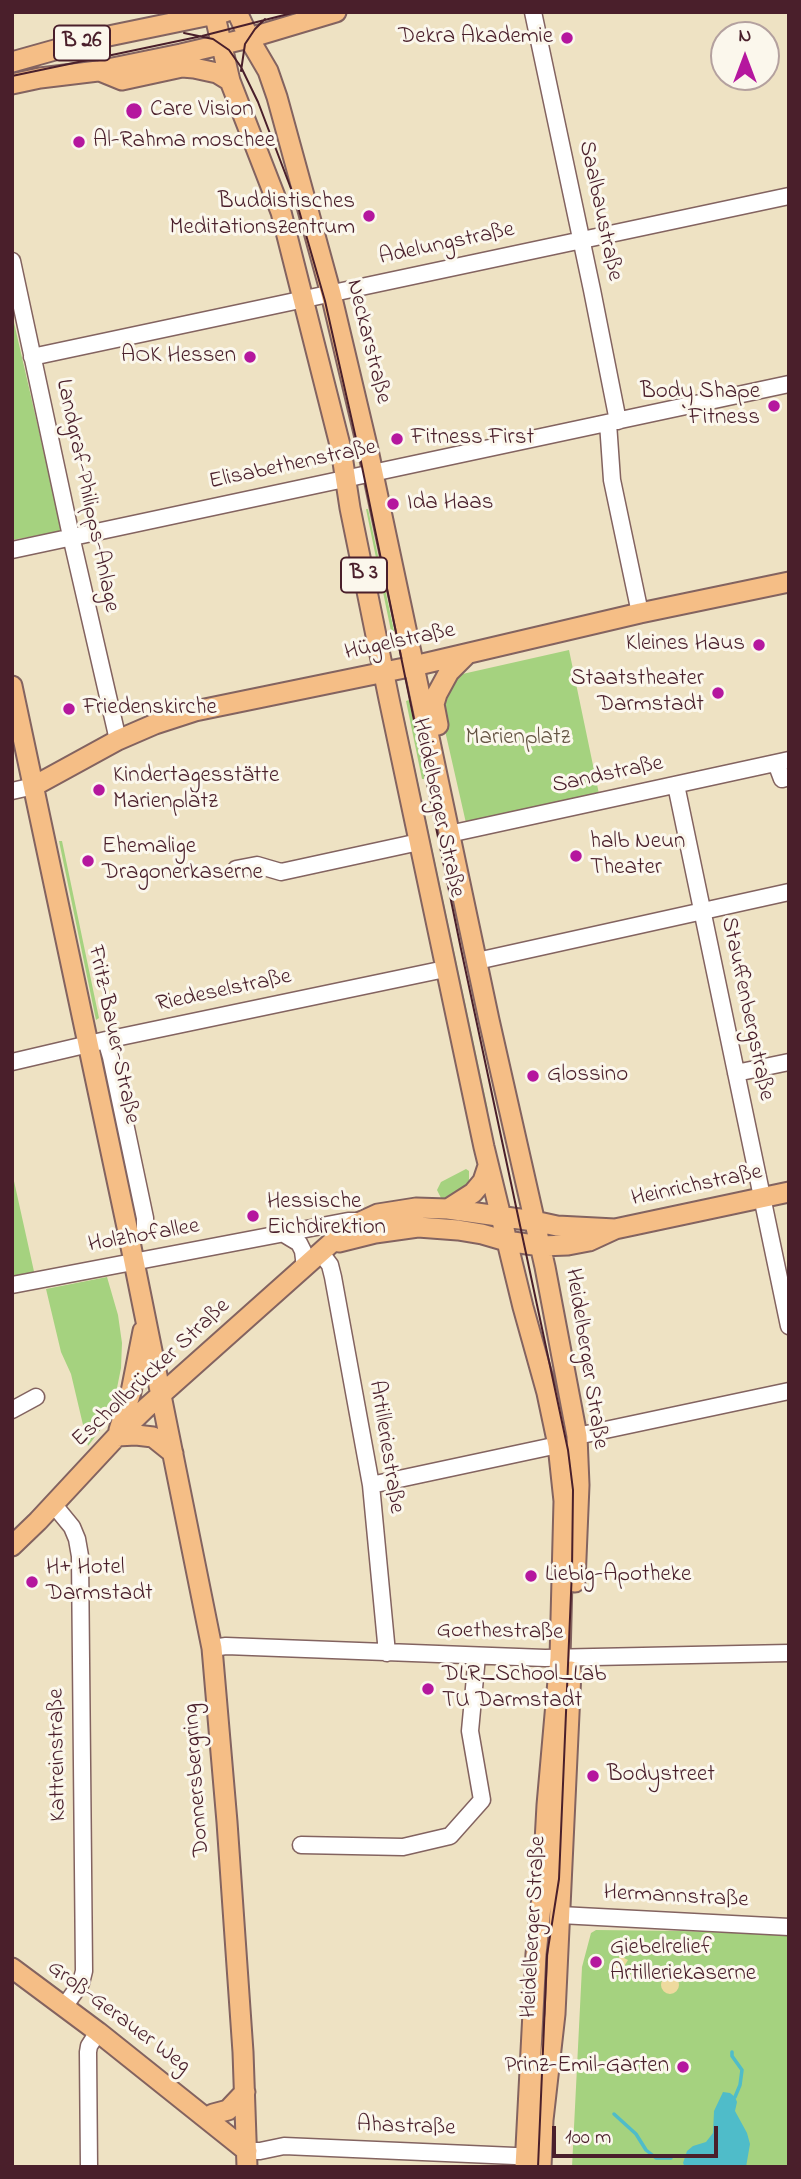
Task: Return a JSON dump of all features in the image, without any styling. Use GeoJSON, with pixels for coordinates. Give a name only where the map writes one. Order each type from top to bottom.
{"type":"FeatureCollection","features":[{"type":"Feature","properties":{"kind":"main road"},"geometry":{"type":"LineString","coordinates":[[153,27],[172,12]]}},
{"type":"Feature","properties":{"kind":"main road","name":"B 3"},"geometry":{"type":"LineString","coordinates":[[237,12],[249,38]]}},
{"type":"Feature","properties":{"kind":"main road","name":"B 26"},"geometry":{"type":"LineString","coordinates":[[12,84],[98,71],[249,38],[336,12]]}},
{"type":"Feature","properties":{"kind":"main road","name":"B 26"},"geometry":{"type":"LineString","coordinates":[[12,62],[94,39],[218,13]]}},
{"type":"Feature","properties":{"kind":"main road","name":"B 3"},"geometry":{"type":"LineString","coordinates":[[218,13],[221,44],[230,81],[281,212],[304,300],[341,449],[384,672]]}},
{"type":"Feature","properties":{"kind":"main road"},"geometry":{"type":"LineString","coordinates":[[268,71],[272,46],[280,31],[288,26]]}},
{"type":"Feature","properties":{"kind":"main road","name":"Neckarstraße"},"geometry":{"type":"LineString","coordinates":[[249,38],[268,71],[288,132],[331,294],[414,666]]}},
{"type":"Feature","properties":{"kind":"main road"},"geometry":{"type":"LineString","coordinates":[[98,71],[122,80],[182,67],[217,74],[230,81]]}},
{"type":"Feature","properties":{"kind":"main road","name":"Hügelstraße"},"geometry":{"type":"LineString","coordinates":[[34,786],[118,740],[195,711],[414,666],[789,582]]}},
{"type":"Feature","properties":{"kind":"main road"},"geometry":{"type":"LineString","coordinates":[[439,780],[444,759],[434,704],[449,672],[467,654]]}},
{"type":"Feature","properties":{"kind":"main road","name":"Heidelberger Straße"},"geometry":{"type":"LineString","coordinates":[[414,666],[541,1246],[577,1436],[579,1485],[566,1657],[536,1954],[533,2162]]}},
{"type":"Feature","properties":{"kind":"main road","name":"Heidelberger Straße"},"geometry":{"type":"LineString","coordinates":[[384,672],[488,1166],[547,1393],[558,1445],[564,1501],[566,1657],[561,1915],[555,2014],[543,2120],[533,2162]]}},
{"type":"Feature","properties":{"kind":"main road","name":"Fritz-Bauer-Straße"},"geometry":{"type":"LineString","coordinates":[[12,686],[97,1042],[134,1262],[161,1394]]}},
{"type":"Feature","properties":{"kind":"main road"},"geometry":{"type":"LineString","coordinates":[[448,1209],[473,1193],[483,1181],[488,1166]]}},
{"type":"Feature","properties":{"kind":"main road","name":"Heinrichstraße"},"geometry":{"type":"LineString","coordinates":[[506,1241],[541,1246],[568,1245],[589,1241],[615,1229],[789,1192]]}},
{"type":"Feature","properties":{"kind":"main road","name":"Eschollbrücker Straße"},"geometry":{"type":"LineString","coordinates":[[12,1546],[161,1394],[346,1230],[362,1221],[392,1211],[416,1208],[448,1209],[500,1217]]}},
{"type":"Feature","properties":{"kind":"main road","name":"Heinrichstraße"},"geometry":{"type":"LineString","coordinates":[[500,1217],[557,1226],[615,1229]]}},
{"type":"Feature","properties":{"kind":"main road","name":"Eschollbrücker Straße"},"geometry":{"type":"LineString","coordinates":[[326,1248],[394,1229],[418,1227],[470,1232],[506,1241]]}},
{"type":"Feature","properties":{"kind":"main road"},"geometry":{"type":"LineString","coordinates":[[145,1319],[131,1392],[117,1436],[153,1437],[173,1453]]}},
{"type":"Feature","properties":{"kind":"main road","name":"Donnersbergring"},"geometry":{"type":"LineString","coordinates":[[161,1394],[212,1648],[227,1822],[247,2150]]}},
{"type":"Feature","properties":{"kind":"main road"},"geometry":{"type":"LineString","coordinates":[[540,1913],[561,1915]]}},
{"type":"Feature","properties":{"kind":"main road","name":"Groß-Gerauer Weg"},"geometry":{"type":"LineString","coordinates":[[12,1968],[247,2150]]}},
{"type":"Feature","properties":{"kind":"main road"},"geometry":{"type":"LineString","coordinates":[[213,2114],[228,2110],[245,2092]]}},
{"type":"Feature","properties":{"kind":"main road","name":"Groß-Gerauer Weg"},"geometry":{"type":"LineString","coordinates":[[194,2107],[213,2114],[247,2150]]}},
{"type":"Feature","properties":{"kind":"street","name":"Saalbaustraße"},"geometry":{"type":"LineString","coordinates":[[533,12],[582,239],[613,422],[612,480],[640,614]]}},
{"type":"Feature","properties":{"kind":"street","name":"Adelungstraße"},"geometry":{"type":"LineString","coordinates":[[32,357],[789,196]]}},
{"type":"Feature","properties":{"kind":"street","name":"Landgraf-Philipps-Anlage"},"geometry":{"type":"LineString","coordinates":[[12,261],[118,740]]}},
{"type":"Feature","properties":{"kind":"street","name":"Elisabethenstraße"},"geometry":{"type":"LineString","coordinates":[[12,550],[789,384]]}},
{"type":"Feature","properties":{"kind":"street","name":"Sandstraße"},"geometry":{"type":"LineString","coordinates":[[449,834],[782,762],[782,779],[789,777]]}},
{"type":"Feature","properties":{"kind":"street","name":"Stauffenbergstraße"},"geometry":{"type":"LineString","coordinates":[[676,785],[789,1326]]}},
{"type":"Feature","properties":{"kind":"street"},"geometry":{"type":"LineString","coordinates":[[12,791],[34,786]]}},
{"type":"Feature","properties":{"kind":"street"},"geometry":{"type":"LineString","coordinates":[[236,869],[257,865],[281,872],[419,842]]}},
{"type":"Feature","properties":{"kind":"street"},"geometry":{"type":"LineString","coordinates":[[477,961],[789,892]]}},
{"type":"Feature","properties":{"kind":"street","name":"Riedeselstraße"},"geometry":{"type":"LineString","coordinates":[[12,1062],[445,969]]}},
{"type":"Feature","properties":{"kind":"street","name":"Fritz-Bauer-Straße"},"geometry":{"type":"LineString","coordinates":[[97,1042],[111,1057],[145,1228]]}},
{"type":"Feature","properties":{"kind":"street"},"geometry":{"type":"LineString","coordinates":[[736,1073],[789,1062]]}},
{"type":"Feature","properties":{"kind":"street","name":"Holzhofallee"},"geometry":{"type":"LineString","coordinates":[[12,1285],[348,1221],[362,1221]]}},
{"type":"Feature","properties":{"kind":"street"},"geometry":{"type":"LineString","coordinates":[[284,1234],[299,1244],[303,1251],[305,1267]]}},
{"type":"Feature","properties":{"kind":"street","name":"Artilleriestraße"},"geometry":{"type":"LineString","coordinates":[[326,1248],[371,1485],[387,1653]]}},
{"type":"Feature","properties":{"kind":"street"},"geometry":{"type":"LineString","coordinates":[[577,1436],[789,1391]]}},
{"type":"Feature","properties":{"kind":"street"},"geometry":{"type":"LineString","coordinates":[[12,1410],[36,1397]]}},
{"type":"Feature","properties":{"kind":"street"},"geometry":{"type":"LineString","coordinates":[[371,1485],[558,1445]]}},
{"type":"Feature","properties":{"kind":"street","name":"Kattreinstraße"},"geometry":{"type":"LineString","coordinates":[[54,1505],[72,1527],[80,1556],[83,1971],[79,1987],[64,2007]]}},
{"type":"Feature","properties":{"kind":"street","name":"Goethestraße"},"geometry":{"type":"LineString","coordinates":[[212,1648],[226,1646],[566,1657],[789,1653]]}},
{"type":"Feature","properties":{"kind":"street"},"geometry":{"type":"LineString","coordinates":[[301,1845],[403,1847],[450,1836],[482,1800],[470,1731],[478,1656]]}},
{"type":"Feature","properties":{"kind":"street","name":"Hermannstraße"},"geometry":{"type":"LineString","coordinates":[[561,1915],[789,1927]]}},
{"type":"Feature","properties":{"kind":"street"},"geometry":{"type":"LineString","coordinates":[[89,2167],[88,2052],[98,2032]]}},
{"type":"Feature","properties":{"kind":"street","name":"Ahastraße"},"geometry":{"type":"LineString","coordinates":[[247,2150],[285,2146],[533,2162]]}},
{"type":"Feature","properties":{"kind":"green space"},"geometry":{"type":"Polygon","coordinates":[[[12,314],[62,531],[12,540],[12,314]]]}},
{"type":"Feature","properties":{"kind":"green space"},"geometry":{"type":"Polygon","coordinates":[[[368,509],[394,631],[391,631],[368,509]]]}},
{"type":"Feature","properties":{"kind":"green space","name":"Marienplatz"},"geometry":{"type":"Polygon","coordinates":[[[569,650],[599,794],[466,823],[441,713],[445,691],[458,675],[569,650]]]}},
{"type":"Feature","properties":{"kind":"green space"},"geometry":{"type":"Polygon","coordinates":[[[409,700],[425,779],[422,779],[406,701],[409,700]]]}},
{"type":"Feature","properties":{"kind":"green space"},"geometry":{"type":"Polygon","coordinates":[[[401,702],[488,1110],[484,1111],[398,703],[401,702]]]}},
{"type":"Feature","properties":{"kind":"green space"},"geometry":{"type":"Polygon","coordinates":[[[59,841],[62,841],[99,1018],[96,1020],[59,841]]]}},
{"type":"Feature","properties":{"kind":"green space"},"geometry":{"type":"Polygon","coordinates":[[[466,1169],[469,1171],[469,1182],[462,1193],[448,1201],[442,1200],[437,1190],[441,1182],[466,1169]]]}},
{"type":"Feature","properties":{"kind":"green space"},"geometry":{"type":"Polygon","coordinates":[[[12,1172],[35,1276],[12,1280],[12,1172]]]}},
{"type":"Feature","properties":{"kind":"green space"},"geometry":{"type":"Polygon","coordinates":[[[107,1277],[118,1315],[122,1343],[121,1368],[116,1393],[106,1419],[88,1446],[71,1374],[61,1352],[46,1289],[107,1277]]]}},
{"type":"Feature","properties":{"kind":"green space","name":"Prinz-Emil-Garten"},"geometry":{"type":"Polygon","coordinates":[[[596,1930],[789,1935],[789,2167],[572,2167],[582,1967],[591,1933],[596,1930]]]}},
{"type":"Feature","properties":{"kind":"sand"},"geometry":{"type":"Polygon","coordinates":[[[620,1956],[628,1960],[623,1968],[632,1976],[628,1981],[612,1970],[620,1956]]]}},
{"type":"Feature","properties":{"kind":"sand"},"geometry":{"type":"Polygon","coordinates":[[[670,1976],[676,1979],[679,1985],[676,1991],[670,1994],[664,1991],[661,1985],[664,1979],[670,1976]]]}},
{"type":"Feature","properties":{"kind":"water"},"geometry":{"type":"Polygon","coordinates":[[[723,2092],[735,2097],[735,2111],[747,2133],[750,2144],[746,2167],[685,2167],[683,2163],[687,2151],[706,2142],[713,2133],[714,2111],[723,2092]]]}},
{"type":"Feature","properties":{"kind":"waterway"},"geometry":{"type":"LineString","coordinates":[[732,2052],[742,2070],[735,2097]]}},
{"type":"Feature","properties":{"kind":"waterway"},"geometry":{"type":"LineString","coordinates":[[614,2114],[636,2134],[646,2150],[656,2158],[671,2158]]}},
{"type":"Feature","properties":{"kind":"tram line"},"geometry":{"type":"LineString","coordinates":[[12,76],[202,36],[296,12]]}},
{"type":"Feature","properties":{"kind":"tram line"},"geometry":{"type":"LineString","coordinates":[[241,71],[245,44],[265,19]]}},
{"type":"Feature","properties":{"kind":"tram line"},"geometry":{"type":"LineString","coordinates":[[184,33],[213,39],[229,50],[241,67],[258,102],[298,207],[325,301],[568,1450],[573,1490],[572,1570],[559,1879],[547,1955],[538,2167]]}},
{"type":"Feature","properties":{"kind":"place","name":"Dekra Akademie"},"geometry":{"type":"Point","coordinates":[567,38]}},
{"type":"Feature","properties":{"kind":"place","name":"Care Vision"},"geometry":{"type":"Point","coordinates":[134,111]}},
{"type":"Feature","properties":{"kind":"place","name":"Al-Rahma moschee"},"geometry":{"type":"Point","coordinates":[79,142]}},
{"type":"Feature","properties":{"kind":"place","name":"Buddistisches Meditationszentrum"},"geometry":{"type":"Point","coordinates":[369,216]}},
{"type":"Feature","properties":{"kind":"place","name":"AOK Hessen"},"geometry":{"type":"Point","coordinates":[250,357]}},
{"type":"Feature","properties":{"kind":"place","name":"Body Shape Fitness"},"geometry":{"type":"Point","coordinates":[774,406]}},
{"type":"Feature","properties":{"kind":"place","name":"Fitness First"},"geometry":{"type":"Point","coordinates":[397,439]}},
{"type":"Feature","properties":{"kind":"place","name":"Ida Haas"},"geometry":{"type":"Point","coordinates":[393,504]}},
{"type":"Feature","properties":{"kind":"place","name":"Kleines Haus"},"geometry":{"type":"Point","coordinates":[759,645]}},
{"type":"Feature","properties":{"kind":"place","name":"Staatstheater Darmstadt"},"geometry":{"type":"Point","coordinates":[718,693]}},
{"type":"Feature","properties":{"kind":"place","name":"Friedenskirche"},"geometry":{"type":"Point","coordinates":[69,709]}},
{"type":"Feature","properties":{"kind":"place","name":"Kindertagesstätte Marienplatz"},"geometry":{"type":"Point","coordinates":[99,790]}},
{"type":"Feature","properties":{"kind":"place","name":"halb Neun Theater"},"geometry":{"type":"Point","coordinates":[576,856]}},
{"type":"Feature","properties":{"kind":"place","name":"Ehemalige Dragonerkaserne"},"geometry":{"type":"Point","coordinates":[88,861]}},
{"type":"Feature","properties":{"kind":"place","name":"Glossino"},"geometry":{"type":"Point","coordinates":[533,1076]}},
{"type":"Feature","properties":{"kind":"place","name":"Hessische Eichdirektion"},"geometry":{"type":"Point","coordinates":[253,1216]}},
{"type":"Feature","properties":{"kind":"place","name":"Liebig-Apotheke"},"geometry":{"type":"Point","coordinates":[531,1576]}},
{"type":"Feature","properties":{"kind":"place","name":"H+ Hotel Darmstadt"},"geometry":{"type":"Point","coordinates":[32,1582]}},
{"type":"Feature","properties":{"kind":"place","name":"DLR_School_Lab TU Darmstadt"},"geometry":{"type":"Point","coordinates":[428,1689]}},
{"type":"Feature","properties":{"kind":"place","name":"Bodystreet"},"geometry":{"type":"Point","coordinates":[593,1776]}},
{"type":"Feature","properties":{"kind":"place","name":"Giebelrelief Artilleriekaserne"},"geometry":{"type":"Point","coordinates":[596,1962]}},
{"type":"Feature","properties":{"kind":"place","name":"Prinz-Emil-Garten"},"geometry":{"type":"Point","coordinates":[683,2067]}}]}
